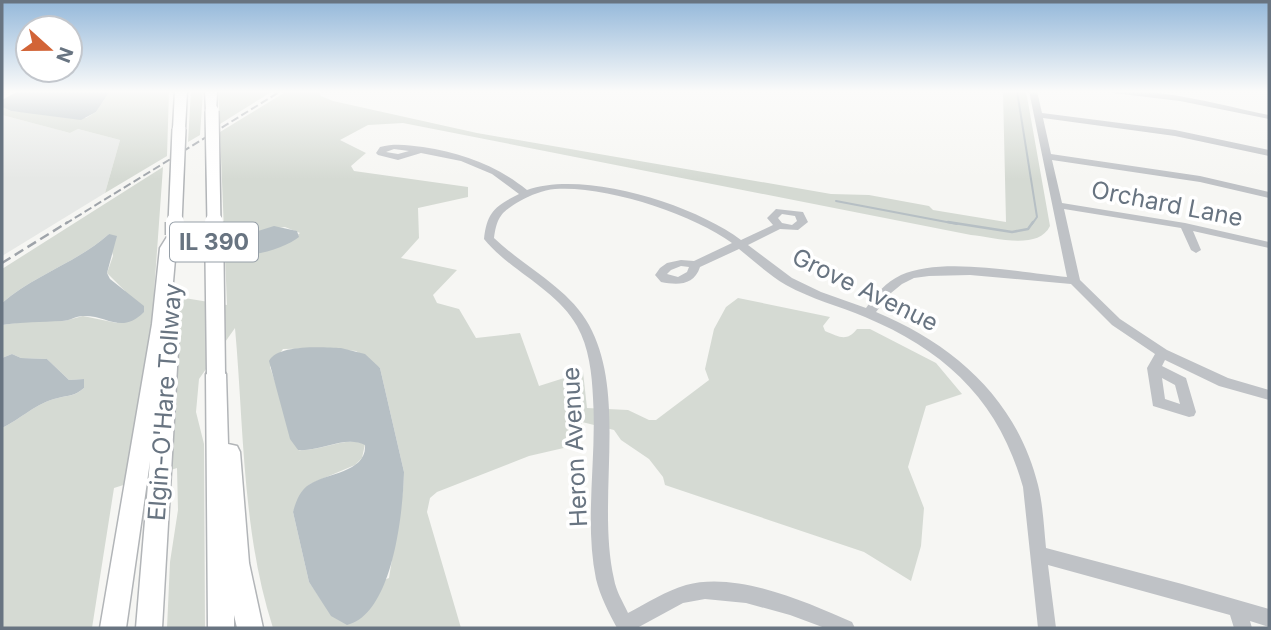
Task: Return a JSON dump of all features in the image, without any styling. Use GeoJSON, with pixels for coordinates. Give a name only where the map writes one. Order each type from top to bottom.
{"type":"FeatureCollection","features":[{"type":"Feature","properties":{"kind":"highway","name":"IL 390"},"geometry":{"type":"LineString","coordinates":[[148,477],[168,248],[175,235],[179,120]]}},
{"type":"Feature","properties":{"kind":"highway","name":"Elgin-O'Hare Tollway"},"geometry":{"type":"LineString","coordinates":[[212,120],[221,628]]}},
{"type":"Feature","properties":{"kind":"highway"},"geometry":{"type":"LineString","coordinates":[[218,405],[227,421],[237,558],[242,600],[250,628]]}},
{"type":"Feature","properties":{"kind":"highway","name":"Elgin-O'Hare Tollway"},"geometry":{"type":"LineString","coordinates":[[148,477],[149,628]]}},
{"type":"Feature","properties":{"kind":"highway"},"geometry":{"type":"LineString","coordinates":[[113,628],[148,477]]}},
{"type":"Feature","properties":{"kind":"street"},"geometry":{"type":"LineString","coordinates":[[1039,120],[1074,281],[1116,322],[1162,353],[1224,382],[1269,394]]}},
{"type":"Feature","properties":{"kind":"street"},"geometry":{"type":"LineString","coordinates":[[1079,120],[1175,133],[1269,153]]}},
{"type":"Feature","properties":{"kind":"street"},"geometry":{"type":"LineString","coordinates":[[418,151],[482,163],[507,177],[525,194]]}},
{"type":"Feature","properties":{"kind":"street"},"geometry":{"type":"LineString","coordinates":[[1047,156],[1200,179],[1269,195]]}},
{"type":"Feature","properties":{"kind":"street","name":"Grove Avenue"},"geometry":{"type":"LineString","coordinates":[[525,194],[561,186],[594,190],[673,209],[708,222],[789,281],[869,314],[929,345],[958,366],[989,398],[1009,428],[1026,467],[1031,487],[1047,628]]}},
{"type":"Feature","properties":{"kind":"street","name":"Heron Avenue"},"geometry":{"type":"LineString","coordinates":[[525,194],[507,204],[494,216],[489,239],[504,256],[557,297],[583,326],[595,358],[600,388],[600,507],[606,579],[626,627]]}},
{"type":"Feature","properties":{"kind":"street","name":"Orchard Lane"},"geometry":{"type":"LineString","coordinates":[[1057,205],[1185,226],[1269,245]]}},
{"type":"Feature","properties":{"kind":"street"},"geometry":{"type":"LineString","coordinates":[[695,265],[779,226]]}},
{"type":"Feature","properties":{"kind":"street"},"geometry":{"type":"LineString","coordinates":[[1185,226],[1196,250]]}},
{"type":"Feature","properties":{"kind":"street"},"geometry":{"type":"LineString","coordinates":[[869,314],[882,292],[910,275],[952,271],[1074,281]]}},
{"type":"Feature","properties":{"kind":"street"},"geometry":{"type":"LineString","coordinates":[[1154,368],[1162,353]]}},
{"type":"Feature","properties":{"kind":"street"},"geometry":{"type":"LineString","coordinates":[[1038,554],[1269,618]]}},
{"type":"Feature","properties":{"kind":"street"},"geometry":{"type":"LineString","coordinates":[[626,627],[689,593],[736,591],[813,622],[846,628]]}},
{"type":"Feature","properties":{"kind":"street"},"geometry":{"type":"LineString","coordinates":[[1236,607],[1243,628]]}},
{"type":"Feature","properties":{"kind":"shaded area"},"geometry":{"type":"Polygon","coordinates":[[[2,120],[22,120],[70,133],[78,129],[120,140],[105,193],[2,256],[2,120]]]}},
{"type":"Feature","properties":{"kind":"shaded area"},"geometry":{"type":"Polygon","coordinates":[[[22,120],[168,120],[167,156],[105,193],[120,140],[78,129],[70,133],[22,120]]]}},
{"type":"Feature","properties":{"kind":"shaded area"},"geometry":{"type":"Polygon","coordinates":[[[189,120],[201,120],[200,135],[188,142],[189,120]]]}},
{"type":"Feature","properties":{"kind":"shaded area"},"geometry":{"type":"Polygon","coordinates":[[[239,120],[420,120],[477,133],[831,194],[869,195],[929,206],[933,210],[1006,222],[1004,120],[1031,120],[1050,226],[1044,234],[1036,238],[1003,240],[403,123],[368,125],[340,140],[366,153],[351,166],[354,171],[468,187],[468,197],[418,208],[419,238],[401,258],[457,270],[433,295],[437,303],[459,309],[476,338],[520,333],[539,386],[583,372],[587,408],[628,410],[649,420],[656,420],[709,380],[705,369],[714,329],[726,307],[738,298],[830,317],[823,326],[825,331],[839,336],[850,336],[857,329],[870,329],[936,363],[962,394],[926,406],[908,467],[924,508],[921,546],[911,581],[864,552],[665,485],[663,477],[649,459],[621,440],[614,430],[582,422],[581,444],[529,456],[437,492],[430,498],[427,512],[461,628],[273,628],[255,555],[250,517],[235,328],[199,379],[196,412],[204,444],[205,628],[167,628],[170,562],[178,510],[177,468],[114,488],[92,628],[2,628],[2,428],[50,400],[78,393],[84,388],[84,379],[69,380],[47,359],[21,358],[12,354],[2,358],[2,325],[31,321],[64,321],[83,316],[117,323],[125,291],[107,273],[113,256],[109,234],[84,253],[28,284],[2,303],[2,269],[163,167],[154,293],[227,305],[220,132],[239,120]],[[285,227],[253,234],[241,243],[232,257],[268,250],[300,233],[285,227]],[[328,348],[283,349],[270,367],[298,450],[349,442],[365,444],[362,458],[355,465],[310,484],[302,492],[293,512],[309,582],[324,604],[389,578],[403,490],[404,472],[380,368],[356,351],[328,348]]]}},
{"type":"Feature","properties":{"kind":"shaded area"},"geometry":{"type":"Polygon","coordinates":[[[274,226],[297,231],[299,237],[265,252],[235,256],[226,252],[258,231],[274,226]]]}},
{"type":"Feature","properties":{"kind":"shaded area"},"geometry":{"type":"Polygon","coordinates":[[[109,234],[117,236],[107,273],[110,279],[144,306],[144,312],[136,319],[121,323],[83,316],[65,321],[2,325],[2,303],[28,284],[84,253],[109,234]]]}},
{"type":"Feature","properties":{"kind":"shaded area"},"geometry":{"type":"Polygon","coordinates":[[[341,348],[365,354],[380,368],[404,472],[398,535],[385,582],[375,602],[363,617],[347,625],[331,616],[309,582],[293,512],[299,496],[307,486],[353,466],[364,454],[365,445],[349,442],[298,450],[290,439],[269,361],[281,352],[291,349],[341,348]]]}},
{"type":"Feature","properties":{"kind":"shaded area"},"geometry":{"type":"Polygon","coordinates":[[[12,354],[21,358],[47,359],[69,380],[84,379],[84,388],[75,394],[50,400],[2,428],[2,358],[12,354]]]}},
{"type":"Feature","properties":{"kind":"waterway"},"geometry":{"type":"LineString","coordinates":[[1022,120],[1037,217],[1032,224]]}},
{"type":"Feature","properties":{"kind":"waterway"},"geometry":{"type":"LineString","coordinates":[[836,201],[957,224]]}},
{"type":"Feature","properties":{"kind":"waterway"},"geometry":{"type":"LineString","coordinates":[[948,222],[1012,232],[1028,229],[1033,222]]}},
{"type":"Feature","properties":{"kind":"railway"},"geometry":{"type":"LineString","coordinates":[[65,224],[233,120]]}},
{"type":"Feature","properties":{"kind":"railway"},"geometry":{"type":"LineString","coordinates":[[2,263],[68,222]]}}]}
